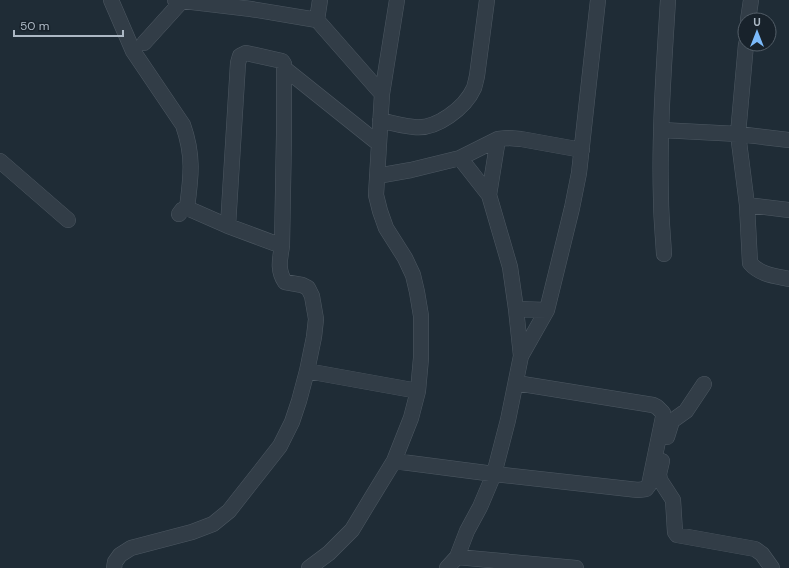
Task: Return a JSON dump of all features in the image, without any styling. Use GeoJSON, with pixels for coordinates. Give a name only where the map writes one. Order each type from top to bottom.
{"type":"FeatureCollection","features":[{"type":"Feature","properties":{"kind":"street"},"geometry":{"type":"LineString","coordinates":[[111,0],[133,51],[183,125],[188,138],[191,153],[192,172],[183,211],[282,246]]}},
{"type":"Feature","properties":{"kind":"street"},"geometry":{"type":"LineString","coordinates":[[144,43],[179,0],[317,20],[382,94]]}},
{"type":"Feature","properties":{"kind":"street"},"geometry":{"type":"LineString","coordinates":[[317,20],[320,0]]}},
{"type":"Feature","properties":{"kind":"street"},"geometry":{"type":"LineString","coordinates":[[309,568],[328,553],[352,530],[394,461],[411,418],[418,391],[421,358],[421,316],[417,292],[405,258],[386,228],[376,195],[382,94],[397,0]]}},
{"type":"Feature","properties":{"kind":"street"},"geometry":{"type":"LineString","coordinates":[[380,120],[415,128],[427,126],[436,123],[458,108],[468,98],[474,88],[477,76],[487,0]]}},
{"type":"Feature","properties":{"kind":"street"},"geometry":{"type":"LineString","coordinates":[[521,356],[547,310],[572,208],[582,150],[598,0]]}},
{"type":"Feature","properties":{"kind":"street"},"geometry":{"type":"LineString","coordinates":[[664,254],[661,198],[661,130],[668,0]]}},
{"type":"Feature","properties":{"kind":"street"},"geometry":{"type":"LineString","coordinates":[[749,12],[751,0]]}},
{"type":"Feature","properties":{"kind":"street"},"geometry":{"type":"LineString","coordinates":[[745,52],[738,134],[746,205],[750,263],[763,273],[789,279]]}},
{"type":"Feature","properties":{"kind":"street"},"geometry":{"type":"LineString","coordinates":[[114,568],[115,562],[120,554],[131,548],[206,527],[213,524],[229,511],[280,446],[297,408],[307,371],[316,319],[312,296],[308,288],[285,282],[280,275],[279,267],[282,246],[284,68],[282,61],[246,53],[240,56],[238,63],[228,226]]}},
{"type":"Feature","properties":{"kind":"street"},"geometry":{"type":"LineString","coordinates":[[284,68],[379,144]]}},
{"type":"Feature","properties":{"kind":"street"},"geometry":{"type":"LineString","coordinates":[[661,130],[738,134],[789,140]]}},
{"type":"Feature","properties":{"kind":"street"},"geometry":{"type":"LineString","coordinates":[[377,176],[411,170],[460,158],[498,139],[521,139],[582,150]]}},
{"type":"Feature","properties":{"kind":"street"},"geometry":{"type":"LineString","coordinates":[[490,195],[498,139]]}},
{"type":"Feature","properties":{"kind":"street"},"geometry":{"type":"LineString","coordinates":[[460,158],[490,195],[510,266],[521,356],[494,474],[480,507],[452,563],[576,568]]}},
{"type":"Feature","properties":{"kind":"street"},"geometry":{"type":"LineString","coordinates":[[0,161],[68,220]]}},
{"type":"Feature","properties":{"kind":"street"},"geometry":{"type":"LineString","coordinates":[[746,205],[789,210]]}},
{"type":"Feature","properties":{"kind":"street"},"geometry":{"type":"LineString","coordinates":[[516,309],[547,310]]}},
{"type":"Feature","properties":{"kind":"street"},"geometry":{"type":"LineString","coordinates":[[307,371],[418,391]]}},
{"type":"Feature","properties":{"kind":"street"},"geometry":{"type":"LineString","coordinates":[[394,461],[638,490],[646,488],[650,482],[663,417],[663,413],[658,406],[516,383]]}},
{"type":"Feature","properties":{"kind":"street"},"geometry":{"type":"LineString","coordinates":[[704,384],[686,411],[672,421],[659,474],[662,484],[673,500],[675,532],[680,536],[755,549],[762,554],[772,568]]}}]}
